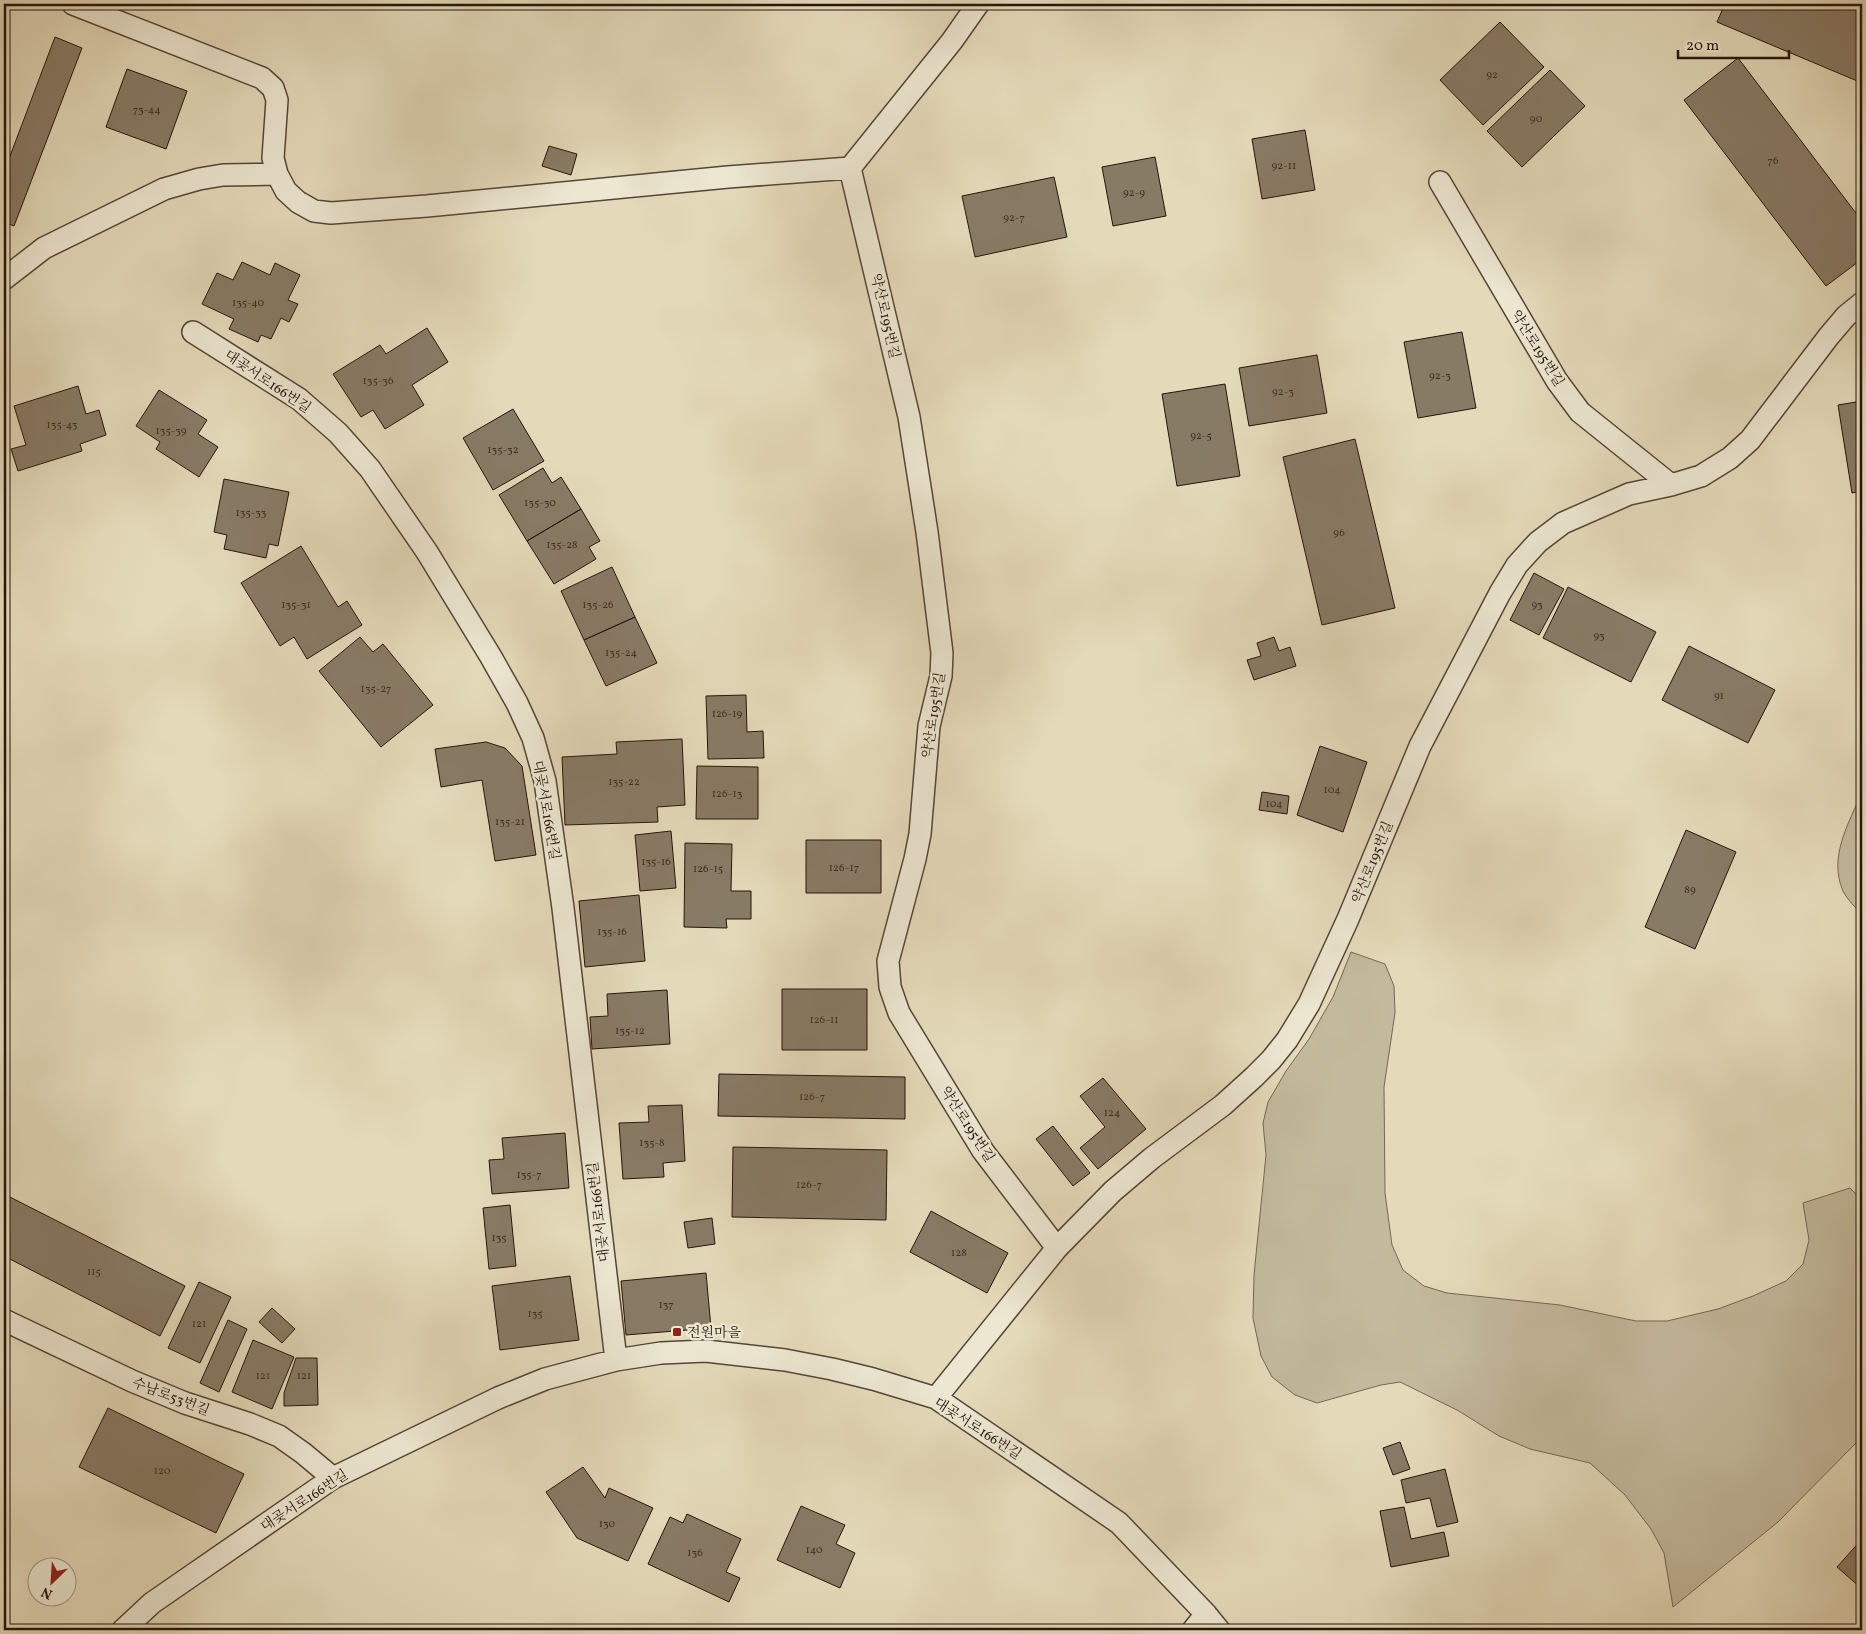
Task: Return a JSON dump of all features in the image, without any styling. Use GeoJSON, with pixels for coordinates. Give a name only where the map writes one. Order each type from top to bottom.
{"type":"FeatureCollection","features":[{"type":"Feature","properties":{"kind":"lane"},"geometry":{"type":"LineString","coordinates":[[73,4],[262,78],[272,88],[277,100],[273,158],[276,174],[286,191],[298,202],[314,211],[331,213],[437,205],[728,177],[850,168],[952,41],[978,4]]}},
{"type":"Feature","properties":{"kind":"lane","name":"약산로195번길"},"geometry":{"type":"LineString","coordinates":[[850,168],[909,417],[927,532],[942,653],[941,676],[929,726],[920,834],[888,961],[890,987],[899,1013],[983,1151],[1057,1248]]}},
{"type":"Feature","properties":{"kind":"lane"},"geometry":{"type":"LineString","coordinates":[[4,278],[44,248],[164,189],[207,178],[276,174]]}},
{"type":"Feature","properties":{"kind":"lane","name":"약산로195번길"},"geometry":{"type":"LineString","coordinates":[[1440,182],[1557,381],[1580,412],[1671,485]]}},
{"type":"Feature","properties":{"kind":"lane","name":"약산로195번길"},"geometry":{"type":"LineString","coordinates":[[936,1398],[1057,1248],[1113,1191],[1152,1158],[1223,1105],[1248,1083],[1271,1060],[1286,1040],[1310,1004],[1348,919],[1420,746],[1500,593],[1517,565],[1538,542],[1563,523],[1628,494],[1702,476],[1730,458],[1750,440],[1846,316],[1862,303]]}},
{"type":"Feature","properties":{"kind":"lane","name":"대곶서로166번길"},"geometry":{"type":"LineString","coordinates":[[193,332],[299,399],[338,433],[370,469],[427,552],[486,648],[534,738],[545,781],[562,898],[616,1360]]}},
{"type":"Feature","properties":{"kind":"lane","name":"수남로53번길"},"geometry":{"type":"LineString","coordinates":[[4,1320],[132,1381],[185,1403],[250,1424],[279,1436],[333,1478]]}},
{"type":"Feature","properties":{"kind":"lane","name":"대곶서로166번길"},"geometry":{"type":"LineString","coordinates":[[123,1630],[152,1603],[333,1478],[498,1398],[545,1380],[616,1360],[661,1353],[706,1351],[785,1360],[840,1371],[936,1398],[1119,1523],[1199,1622],[1219,1630]]}},
{"type":"Feature","properties":{"kind":"shaded area"},"geometry":{"type":"Polygon","coordinates":[[[1862,792],[1862,915],[1843,891],[1838,866],[1842,840],[1862,792]]]}},
{"type":"Feature","properties":{"kind":"shaded area"},"geometry":{"type":"Polygon","coordinates":[[[1351,952],[1385,964],[1394,986],[1395,1013],[1384,1087],[1385,1193],[1392,1245],[1403,1270],[1424,1286],[1447,1293],[1560,1305],[1636,1321],[1667,1321],[1718,1309],[1786,1281],[1803,1264],[1809,1240],[1803,1203],[1850,1188],[1862,1200],[1862,1437],[1778,1522],[1673,1607],[1664,1553],[1651,1529],[1625,1495],[1590,1463],[1530,1449],[1499,1436],[1457,1410],[1400,1382],[1381,1385],[1317,1403],[1295,1395],[1272,1377],[1261,1356],[1253,1318],[1254,1275],[1266,1155],[1263,1123],[1268,1102],[1286,1071],[1309,1039],[1333,997],[1351,952]]]}},
{"type":"Feature","properties":{"kind":"building"},"geometry":{"type":"Polygon","coordinates":[[[1725,4],[1862,4],[1862,83],[1717,22],[1725,4]]]}},
{"type":"Feature","properties":{"kind":"building"},"geometry":{"type":"Polygon","coordinates":[[[1500,22],[1544,67],[1483,125],[1440,80],[1500,22]]]}},
{"type":"Feature","properties":{"kind":"building"},"geometry":{"type":"Polygon","coordinates":[[[55,37],[82,48],[14,226],[4,222],[4,172],[55,37]]]}},
{"type":"Feature","properties":{"kind":"building"},"geometry":{"type":"Polygon","coordinates":[[[1738,58],[1862,221],[1862,259],[1826,286],[1684,100],[1738,58]]]}},
{"type":"Feature","properties":{"kind":"building"},"geometry":{"type":"Polygon","coordinates":[[[127,69],[187,91],[166,149],[106,127],[127,69]]]}},
{"type":"Feature","properties":{"kind":"building"},"geometry":{"type":"Polygon","coordinates":[[[1550,70],[1585,106],[1522,167],[1487,131],[1550,70]]]}},
{"type":"Feature","properties":{"kind":"building"},"geometry":{"type":"Polygon","coordinates":[[[1305,130],[1315,190],[1262,199],[1252,139],[1305,130]]]}},
{"type":"Feature","properties":{"kind":"building"},"geometry":{"type":"Polygon","coordinates":[[[549,146],[577,154],[571,175],[542,166],[549,146]]]}},
{"type":"Feature","properties":{"kind":"building"},"geometry":{"type":"Polygon","coordinates":[[[1155,157],[1166,216],[1113,226],[1102,167],[1155,157]]]}},
{"type":"Feature","properties":{"kind":"building"},"geometry":{"type":"Polygon","coordinates":[[[1054,177],[1067,237],[975,257],[962,196],[1054,177]]]}},
{"type":"Feature","properties":{"kind":"building"},"geometry":{"type":"Polygon","coordinates":[[[242,262],[270,275],[275,263],[300,275],[288,300],[298,304],[289,322],[281,318],[271,339],[261,335],[258,342],[229,329],[234,319],[202,304],[217,273],[233,280],[242,262]]]}},
{"type":"Feature","properties":{"kind":"building"},"geometry":{"type":"Polygon","coordinates":[[[427,328],[448,362],[412,385],[424,405],[385,429],[373,410],[361,417],[333,374],[380,345],[386,354],[427,328]]]}},
{"type":"Feature","properties":{"kind":"building"},"geometry":{"type":"Polygon","coordinates":[[[1462,332],[1476,408],[1418,418],[1404,342],[1462,332]]]}},
{"type":"Feature","properties":{"kind":"building"},"geometry":{"type":"Polygon","coordinates":[[[1317,355],[1327,413],[1249,426],[1239,368],[1317,355]]]}},
{"type":"Feature","properties":{"kind":"building"},"geometry":{"type":"Polygon","coordinates":[[[1225,384],[1240,476],[1177,486],[1162,394],[1225,384]]]}},
{"type":"Feature","properties":{"kind":"building"},"geometry":{"type":"Polygon","coordinates":[[[78,386],[86,414],[99,410],[106,435],[80,444],[82,451],[18,471],[11,449],[26,445],[14,406],[78,386]]]}},
{"type":"Feature","properties":{"kind":"building"},"geometry":{"type":"Polygon","coordinates":[[[159,390],[207,420],[198,434],[218,447],[199,477],[156,449],[160,442],[136,426],[159,390]]]}},
{"type":"Feature","properties":{"kind":"building"},"geometry":{"type":"Polygon","coordinates":[[[1862,401],[1862,491],[1852,493],[1838,405],[1862,401]]]}},
{"type":"Feature","properties":{"kind":"building"},"geometry":{"type":"Polygon","coordinates":[[[513,409],[544,461],[493,490],[463,438],[513,409]]]}},
{"type":"Feature","properties":{"kind":"building"},"geometry":{"type":"Polygon","coordinates":[[[1355,439],[1395,608],[1322,625],[1283,457],[1355,439]]]}},
{"type":"Feature","properties":{"kind":"building"},"geometry":{"type":"Polygon","coordinates":[[[543,468],[552,483],[561,477],[581,509],[527,541],[499,495],[543,468]]]}},
{"type":"Feature","properties":{"kind":"building"},"geometry":{"type":"Polygon","coordinates":[[[224,479],[289,492],[278,546],[269,544],[266,558],[224,549],[227,535],[214,532],[224,479]]]}},
{"type":"Feature","properties":{"kind":"building"},"geometry":{"type":"Polygon","coordinates":[[[581,509],[600,541],[589,547],[596,559],[554,584],[527,541],[581,509]]]}},
{"type":"Feature","properties":{"kind":"building"},"geometry":{"type":"Polygon","coordinates":[[[301,546],[338,607],[347,601],[362,625],[307,659],[294,637],[280,646],[241,583],[301,546]]]}},
{"type":"Feature","properties":{"kind":"building"},"geometry":{"type":"Polygon","coordinates":[[[612,567],[635,617],[584,640],[561,591],[612,567]]]}},
{"type":"Feature","properties":{"kind":"building"},"geometry":{"type":"Polygon","coordinates":[[[1534,573],[1564,589],[1539,635],[1510,620],[1534,573]]]}},
{"type":"Feature","properties":{"kind":"building"},"geometry":{"type":"Polygon","coordinates":[[[1568,587],[1656,632],[1631,682],[1543,638],[1568,587]]]}},
{"type":"Feature","properties":{"kind":"building"},"geometry":{"type":"Polygon","coordinates":[[[635,617],[657,663],[606,686],[584,640],[635,617]]]}},
{"type":"Feature","properties":{"kind":"building"},"geometry":{"type":"Polygon","coordinates":[[[360,637],[373,652],[383,644],[433,705],[381,747],[319,671],[360,637]]]}},
{"type":"Feature","properties":{"kind":"building"},"geometry":{"type":"Polygon","coordinates":[[[1274,637],[1279,651],[1290,647],[1296,666],[1254,680],[1247,660],[1261,656],[1257,643],[1274,637]]]}},
{"type":"Feature","properties":{"kind":"building"},"geometry":{"type":"Polygon","coordinates":[[[1689,646],[1775,690],[1748,743],[1662,700],[1689,646]]]}},
{"type":"Feature","properties":{"kind":"building"},"geometry":{"type":"Polygon","coordinates":[[[746,695],[747,732],[763,731],[764,758],[708,759],[706,696],[746,695]]]}},
{"type":"Feature","properties":{"kind":"building"},"geometry":{"type":"Polygon","coordinates":[[[682,739],[685,805],[657,807],[658,822],[565,825],[562,757],[617,754],[616,742],[682,739]]]}},
{"type":"Feature","properties":{"kind":"building"},"geometry":{"type":"Polygon","coordinates":[[[486,742],[505,748],[522,766],[536,855],[495,861],[482,780],[441,787],[435,749],[486,742]]]}},
{"type":"Feature","properties":{"kind":"building"},"geometry":{"type":"Polygon","coordinates":[[[1320,746],[1367,762],[1343,832],[1297,815],[1320,746]]]}},
{"type":"Feature","properties":{"kind":"building"},"geometry":{"type":"Polygon","coordinates":[[[697,766],[758,767],[758,819],[696,819],[697,766]]]}},
{"type":"Feature","properties":{"kind":"building"},"geometry":{"type":"Polygon","coordinates":[[[1262,792],[1289,796],[1287,814],[1259,810],[1262,792]]]}},
{"type":"Feature","properties":{"kind":"building"},"geometry":{"type":"Polygon","coordinates":[[[1686,830],[1736,852],[1695,949],[1645,927],[1686,830]]]}},
{"type":"Feature","properties":{"kind":"building"},"geometry":{"type":"Polygon","coordinates":[[[671,831],[676,888],[640,891],[635,835],[671,831]]]}},
{"type":"Feature","properties":{"kind":"building"},"geometry":{"type":"Polygon","coordinates":[[[806,840],[881,840],[881,893],[806,893],[806,840]]]}},
{"type":"Feature","properties":{"kind":"building"},"geometry":{"type":"Polygon","coordinates":[[[685,843],[732,844],[731,891],[751,891],[751,919],[726,919],[727,928],[684,927],[685,843]]]}},
{"type":"Feature","properties":{"kind":"building"},"geometry":{"type":"Polygon","coordinates":[[[639,895],[645,961],[585,967],[579,901],[639,895]]]}},
{"type":"Feature","properties":{"kind":"building"},"geometry":{"type":"Polygon","coordinates":[[[782,989],[867,989],[867,1050],[782,1050],[782,989]]]}},
{"type":"Feature","properties":{"kind":"building"},"geometry":{"type":"Polygon","coordinates":[[[667,990],[670,1044],[592,1049],[590,1017],[608,1016],[607,994],[667,990]]]}},
{"type":"Feature","properties":{"kind":"building"},"geometry":{"type":"Polygon","coordinates":[[[719,1074],[905,1077],[905,1119],[718,1116],[719,1074]]]}},
{"type":"Feature","properties":{"kind":"building"},"geometry":{"type":"Polygon","coordinates":[[[1103,1078],[1146,1129],[1098,1169],[1080,1148],[1105,1127],[1080,1096],[1103,1078]]]}},
{"type":"Feature","properties":{"kind":"building"},"geometry":{"type":"Polygon","coordinates":[[[682,1105],[685,1161],[663,1163],[664,1177],[623,1179],[619,1123],[649,1122],[648,1106],[682,1105]]]}},
{"type":"Feature","properties":{"kind":"building"},"geometry":{"type":"Polygon","coordinates":[[[1053,1126],[1090,1173],[1073,1186],[1036,1139],[1053,1126]]]}},
{"type":"Feature","properties":{"kind":"building"},"geometry":{"type":"Polygon","coordinates":[[[565,1133],[569,1188],[492,1194],[489,1160],[504,1159],[502,1138],[565,1133]]]}},
{"type":"Feature","properties":{"kind":"building"},"geometry":{"type":"Polygon","coordinates":[[[733,1147],[887,1150],[886,1220],[732,1217],[733,1147]]]}},
{"type":"Feature","properties":{"kind":"building"},"geometry":{"type":"Polygon","coordinates":[[[4,1194],[185,1286],[160,1336],[4,1256],[4,1194]]]}},
{"type":"Feature","properties":{"kind":"building"},"geometry":{"type":"Polygon","coordinates":[[[510,1205],[516,1266],[489,1269],[483,1208],[510,1205]]]}},
{"type":"Feature","properties":{"kind":"building"},"geometry":{"type":"Polygon","coordinates":[[[931,1211],[1008,1253],[987,1293],[910,1252],[931,1211]]]}},
{"type":"Feature","properties":{"kind":"building"},"geometry":{"type":"Polygon","coordinates":[[[712,1218],[715,1244],[688,1248],[684,1222],[712,1218]]]}},
{"type":"Feature","properties":{"kind":"building"},"geometry":{"type":"Polygon","coordinates":[[[706,1273],[711,1328],[626,1335],[621,1281],[706,1273]]]}},
{"type":"Feature","properties":{"kind":"building"},"geometry":{"type":"Polygon","coordinates":[[[570,1276],[579,1340],[500,1350],[492,1286],[570,1276]]]}},
{"type":"Feature","properties":{"kind":"building"},"geometry":{"type":"Polygon","coordinates":[[[199,1282],[231,1297],[200,1363],[168,1348],[199,1282]]]}},
{"type":"Feature","properties":{"kind":"building"},"geometry":{"type":"Polygon","coordinates":[[[272,1308],[295,1329],[282,1343],[259,1322],[272,1308]]]}},
{"type":"Feature","properties":{"kind":"building"},"geometry":{"type":"Polygon","coordinates":[[[228,1320],[247,1329],[219,1392],[200,1383],[228,1320]]]}},
{"type":"Feature","properties":{"kind":"building"},"geometry":{"type":"Polygon","coordinates":[[[253,1340],[294,1357],[272,1409],[232,1392],[253,1340]]]}},
{"type":"Feature","properties":{"kind":"building"},"geometry":{"type":"Polygon","coordinates":[[[296,1358],[317,1358],[318,1405],[284,1406],[284,1393],[296,1358]]]}},
{"type":"Feature","properties":{"kind":"building"},"geometry":{"type":"Polygon","coordinates":[[[108,1408],[244,1474],[216,1533],[79,1467],[108,1408]]]}},
{"type":"Feature","properties":{"kind":"building"},"geometry":{"type":"Polygon","coordinates":[[[1400,1442],[1410,1469],[1393,1475],[1383,1448],[1400,1442]]]}},
{"type":"Feature","properties":{"kind":"building"},"geometry":{"type":"Polygon","coordinates":[[[583,1467],[605,1498],[609,1488],[653,1508],[628,1561],[577,1538],[546,1492],[583,1467]]]}},
{"type":"Feature","properties":{"kind":"building"},"geometry":{"type":"Polygon","coordinates":[[[1445,1469],[1458,1522],[1437,1527],[1430,1498],[1406,1503],[1401,1480],[1445,1469]]]}},
{"type":"Feature","properties":{"kind":"building"},"geometry":{"type":"Polygon","coordinates":[[[801,1506],[845,1525],[836,1544],[855,1553],[840,1588],[777,1560],[801,1506]]]}},
{"type":"Feature","properties":{"kind":"building"},"geometry":{"type":"Polygon","coordinates":[[[1404,1507],[1411,1539],[1444,1532],[1449,1556],[1391,1567],[1380,1511],[1404,1507]]]}},
{"type":"Feature","properties":{"kind":"building"},"geometry":{"type":"Polygon","coordinates":[[[687,1514],[741,1539],[726,1572],[740,1578],[729,1602],[648,1564],[670,1517],[683,1523],[687,1514]]]}},
{"type":"Feature","properties":{"kind":"building"},"geometry":{"type":"Polygon","coordinates":[[[1862,1539],[1862,1589],[1837,1567],[1862,1539]]]}},
{"type":"Feature","properties":{"kind":"place","name":"전원마을"},"geometry":{"type":"Point","coordinates":[677,1332]}}]}
